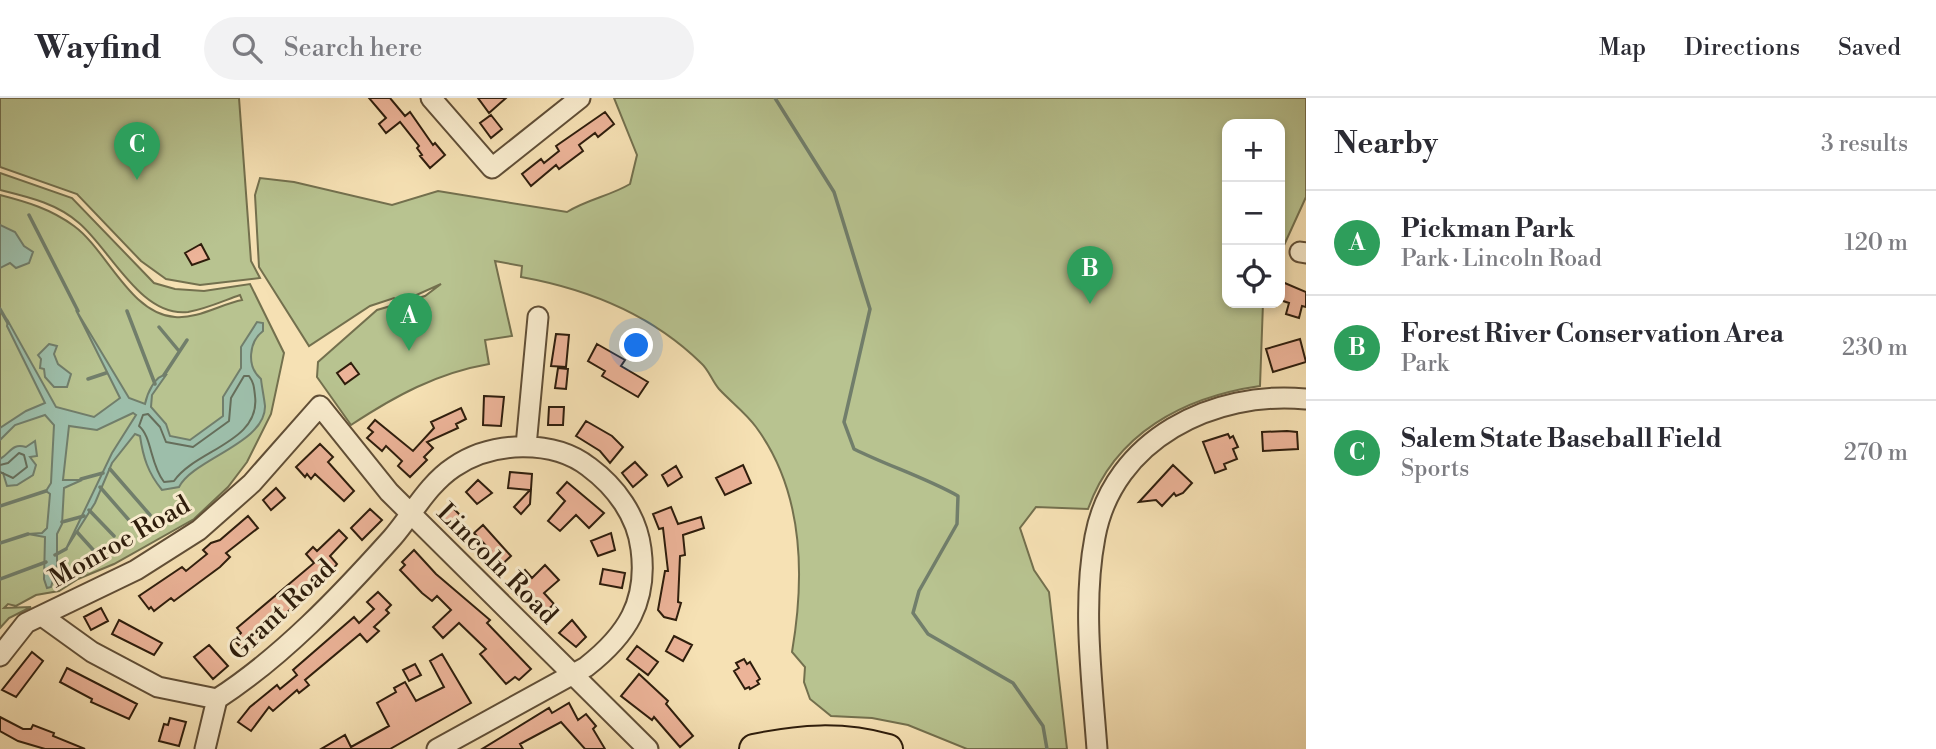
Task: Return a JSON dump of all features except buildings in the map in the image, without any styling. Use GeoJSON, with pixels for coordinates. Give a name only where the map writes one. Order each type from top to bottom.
{"type":"FeatureCollection","features":[{"type":"Feature","properties":{"kind":"highway"},"geometry":{"type":"LineString","coordinates":[[754,749],[814,739],[863,743],[888,749]]}},
{"type":"Feature","properties":{"kind":"street"},"geometry":{"type":"LineString","coordinates":[[431,98],[492,168],[580,98]]}},
{"type":"Feature","properties":{"kind":"street"},"geometry":{"type":"LineString","coordinates":[[526,446],[538,317]]}},
{"type":"Feature","properties":{"kind":"street"},"geometry":{"type":"LineString","coordinates":[[1097,749],[1090,641],[1091,580],[1095,534],[1111,492],[1139,454],[1187,419],[1249,400],[1306,399]]}},
{"type":"Feature","properties":{"kind":"street","name":"Lincoln Road"},"geometry":{"type":"LineString","coordinates":[[320,406],[388,492],[648,749]]}},
{"type":"Feature","properties":{"kind":"street","name":"Monroe Road"},"geometry":{"type":"LineString","coordinates":[[0,656],[26,623],[136,569],[199,530],[252,483],[320,406]]}},
{"type":"Feature","properties":{"kind":"street"},"geometry":{"type":"LineString","coordinates":[[412,516],[424,497],[455,466],[487,453],[526,446],[561,451],[579,459],[601,475],[632,515],[644,568],[639,602],[607,651],[586,667],[437,749]]}},
{"type":"Feature","properties":{"kind":"street","name":"Grant Road"},"geometry":{"type":"LineString","coordinates":[[217,699],[253,676],[357,577],[412,516]]}},
{"type":"Feature","properties":{"kind":"street"},"geometry":{"type":"LineString","coordinates":[[42,616],[92,652],[158,687],[217,699],[205,749]]}},
{"type":"Feature","properties":{"kind":"green space"},"geometry":{"type":"Polygon","coordinates":[[[0,98],[239,98],[251,261],[260,278],[200,285],[166,279],[141,261],[77,194],[0,167],[0,98]]]}},
{"type":"Feature","properties":{"kind":"green space"},"geometry":{"type":"Polygon","coordinates":[[[614,98],[1306,98],[1306,197],[1285,243],[1285,119],[1222,119],[1222,308],[1263,308],[1260,386],[1205,399],[1156,423],[1116,459],[1100,482],[1088,509],[1036,507],[1020,528],[1034,570],[1049,592],[1067,749],[967,749],[908,725],[872,718],[831,716],[810,699],[804,682],[805,667],[792,652],[799,594],[799,565],[797,535],[784,479],[772,452],[752,422],[719,389],[701,363],[662,331],[594,297],[521,277],[522,266],[495,261],[512,336],[485,340],[489,364],[452,373],[417,387],[351,425],[317,377],[318,362],[377,310],[425,296],[441,284],[401,302],[394,298],[370,306],[309,346],[259,267],[255,195],[260,178],[294,182],[392,205],[438,191],[567,212],[630,184],[637,155],[614,98]]]}},
{"type":"Feature","properties":{"kind":"green space"},"geometry":{"type":"Polygon","coordinates":[[[0,173],[72,198],[154,283],[175,289],[204,291],[250,284],[284,353],[271,414],[247,462],[228,487],[194,519],[114,564],[78,579],[59,591],[36,595],[16,606],[8,604],[4,608],[31,607],[9,618],[0,628],[0,195],[38,207],[74,226],[132,293],[159,313],[175,317],[192,316],[242,300],[240,295],[188,312],[171,311],[155,304],[128,280],[91,235],[70,216],[41,202],[0,190],[0,173]]]}},
{"type":"Feature","properties":{"kind":"water"},"geometry":{"type":"Polygon","coordinates":[[[0,225],[15,232],[24,246],[33,252],[29,263],[16,268],[10,263],[0,268],[0,225]]]}},
{"type":"Feature","properties":{"kind":"water"},"geometry":{"type":"Polygon","coordinates":[[[76,310],[129,398],[145,404],[155,382],[166,375],[152,395],[151,407],[166,424],[170,436],[190,440],[223,416],[223,397],[241,368],[241,347],[257,322],[263,323],[263,331],[252,348],[251,361],[261,379],[265,406],[262,419],[254,430],[242,441],[198,468],[179,487],[162,490],[147,464],[140,436],[135,434],[112,463],[95,503],[66,549],[112,453],[136,415],[133,413],[97,430],[69,426],[63,480],[82,480],[64,488],[62,524],[57,534],[57,565],[51,587],[47,588],[44,579],[45,537],[28,534],[42,533],[47,528],[50,494],[46,491],[51,483],[54,425],[45,415],[15,425],[0,440],[0,428],[26,411],[45,403],[7,326],[8,321],[56,407],[94,417],[120,398],[76,310]]]}},
{"type":"Feature","properties":{"kind":"water"},"geometry":{"type":"Polygon","coordinates":[[[49,344],[57,346],[54,354],[58,364],[71,374],[67,387],[54,387],[45,377],[44,369],[40,368],[41,359],[38,355],[49,344]]]}},
{"type":"Feature","properties":{"kind":"water"},"geometry":{"type":"Polygon","coordinates":[[[35,441],[37,456],[30,457],[36,465],[33,475],[17,485],[7,486],[3,473],[0,473],[0,459],[14,447],[26,447],[35,441]]]}},
{"type":"Feature","properties":{"kind":"waterway"},"geometry":{"type":"LineString","coordinates":[[775,98],[834,192],[870,309],[844,422],[854,449],[958,496],[957,524],[919,591],[913,613],[928,634],[1013,683],[1043,726],[1047,749]]}},
{"type":"Feature","properties":{"kind":"waterway"},"geometry":{"type":"LineString","coordinates":[[29,215],[78,311]]}},
{"type":"Feature","properties":{"kind":"waterway"},"geometry":{"type":"LineString","coordinates":[[0,309],[8,323]]}},
{"type":"Feature","properties":{"kind":"waterway"},"geometry":{"type":"LineString","coordinates":[[127,311],[155,384]]}},
{"type":"Feature","properties":{"kind":"waterway"},"geometry":{"type":"LineString","coordinates":[[159,327],[179,351]]}},
{"type":"Feature","properties":{"kind":"waterway"},"geometry":{"type":"LineString","coordinates":[[164,375],[187,340]]}},
{"type":"Feature","properties":{"kind":"waterway"},"geometry":{"type":"LineString","coordinates":[[88,379],[106,373]]}},
{"type":"Feature","properties":{"kind":"waterway"},"geometry":{"type":"LineString","coordinates":[[110,469],[150,515]]}},
{"type":"Feature","properties":{"kind":"waterway"},"geometry":{"type":"LineString","coordinates":[[81,479],[103,473]]}},
{"type":"Feature","properties":{"kind":"waterway"},"geometry":{"type":"LineString","coordinates":[[100,487],[135,527]]}},
{"type":"Feature","properties":{"kind":"waterway"},"geometry":{"type":"LineString","coordinates":[[0,506],[46,491]]}},
{"type":"Feature","properties":{"kind":"waterway"},"geometry":{"type":"LineString","coordinates":[[89,510],[114,536]]}},
{"type":"Feature","properties":{"kind":"waterway"},"geometry":{"type":"LineString","coordinates":[[62,522],[84,516]]}},
{"type":"Feature","properties":{"kind":"waterway"},"geometry":{"type":"LineString","coordinates":[[77,532],[96,553]]}},
{"type":"Feature","properties":{"kind":"waterway"},"geometry":{"type":"LineString","coordinates":[[0,543],[28,534]]}},
{"type":"Feature","properties":{"kind":"waterway"},"geometry":{"type":"LineString","coordinates":[[55,555],[66,549]]}},
{"type":"Feature","properties":{"kind":"waterway"},"geometry":{"type":"LineString","coordinates":[[0,579],[46,562]]}},
{"type":"Feature","properties":{"kind":"place","name":"Salem State Baseball Field"},"geometry":{"type":"Point","coordinates":[137,180]}},
{"type":"Feature","properties":{"kind":"place","name":"Forest River Conservation Area"},"geometry":{"type":"Point","coordinates":[1090,304]}},
{"type":"Feature","properties":{"kind":"place","name":"Pickman Park"},"geometry":{"type":"Point","coordinates":[409,351]}}]}
